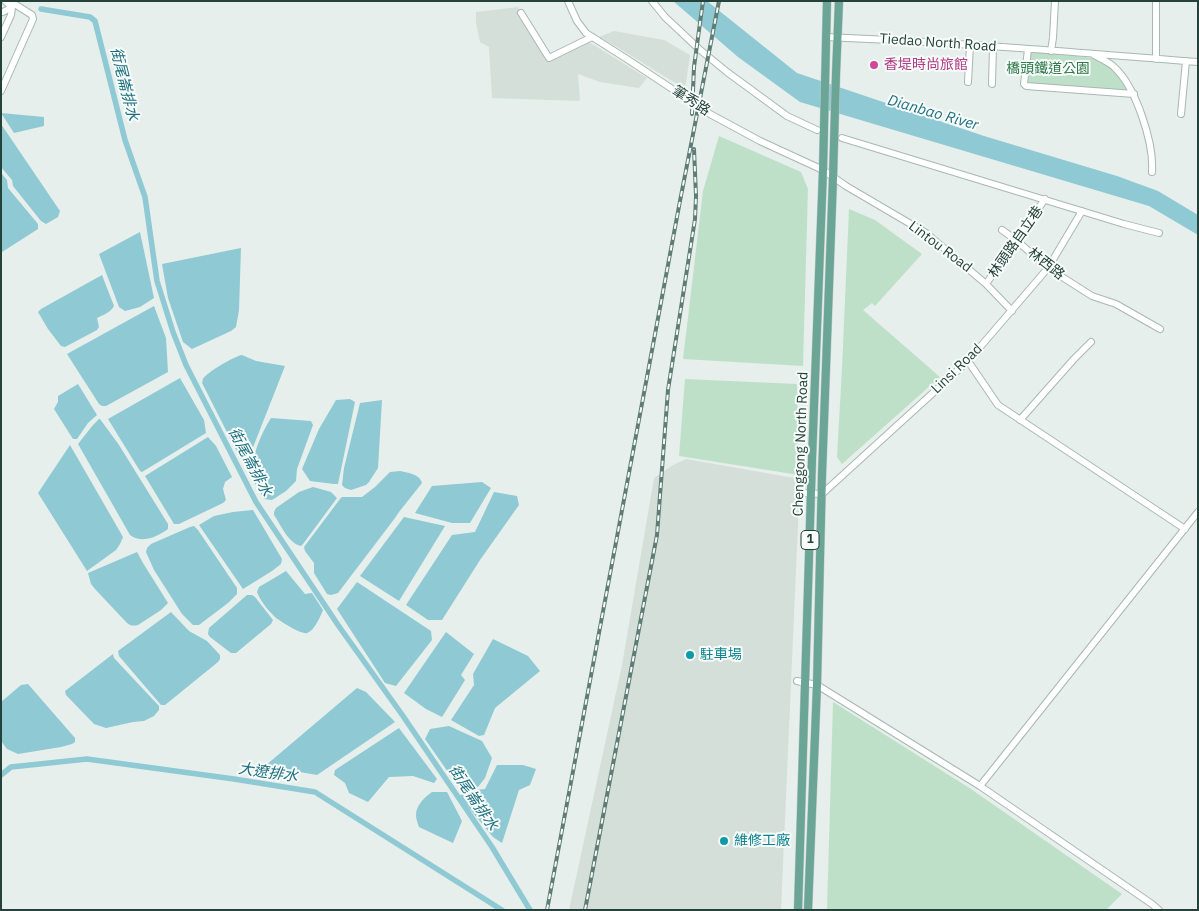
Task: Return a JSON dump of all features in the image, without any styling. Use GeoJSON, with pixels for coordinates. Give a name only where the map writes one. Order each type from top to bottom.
{"type":"FeatureCollection","features":[{"type":"Feature","properties":{"kind":"main road","name":"1"},"geometry":{"type":"LineString","coordinates":[[820,129],[825,71],[827,1]]}},
{"type":"Feature","properties":{"kind":"main road","name":"1"},"geometry":{"type":"LineString","coordinates":[[838,37],[839,1]]}},
{"type":"Feature","properties":{"kind":"main road","name":"Chenggong North Road"},"geometry":{"type":"LineString","coordinates":[[808,910],[838,37]]}},
{"type":"Feature","properties":{"kind":"main road","name":"Chenggong North Road"},"geometry":{"type":"LineString","coordinates":[[798,910],[807,494],[823,170],[820,129]]}},
{"type":"Feature","properties":{"kind":"street"},"geometry":{"type":"LineString","coordinates":[[1,91],[33,19],[32,15],[5,1]]}},
{"type":"Feature","properties":{"kind":"street","name":"筆秀路"},"geometry":{"type":"LineString","coordinates":[[568,1],[577,21],[592,38],[710,114],[760,141],[823,170],[833,178]]}},
{"type":"Feature","properties":{"kind":"street"},"geometry":{"type":"LineString","coordinates":[[652,1],[665,17],[727,72],[787,116],[820,129]]}},
{"type":"Feature","properties":{"kind":"street"},"geometry":{"type":"LineString","coordinates":[[1051,51],[1055,1]]}},
{"type":"Feature","properties":{"kind":"street"},"geometry":{"type":"LineString","coordinates":[[1156,1],[1156,59]]}},
{"type":"Feature","properties":{"kind":"street"},"geometry":{"type":"LineString","coordinates":[[2,14],[13,4]]}},
{"type":"Feature","properties":{"kind":"street"},"geometry":{"type":"LineString","coordinates":[[1,37],[12,14],[13,4]]}},
{"type":"Feature","properties":{"kind":"street"},"geometry":{"type":"LineString","coordinates":[[521,13],[549,58],[592,38]]}},
{"type":"Feature","properties":{"kind":"street","name":"Tiedao North Road"},"geometry":{"type":"LineString","coordinates":[[826,37],[1091,53],[1198,62]]}},
{"type":"Feature","properties":{"kind":"street"},"geometry":{"type":"LineString","coordinates":[[968,82],[970,45]]}},
{"type":"Feature","properties":{"kind":"street"},"geometry":{"type":"LineString","coordinates":[[992,84],[993,47]]}},
{"type":"Feature","properties":{"kind":"street"},"geometry":{"type":"LineString","coordinates":[[1028,49],[1024,84],[1026,86],[1134,94]]}},
{"type":"Feature","properties":{"kind":"street"},"geometry":{"type":"LineString","coordinates":[[1091,53],[1113,66],[1124,78],[1134,94],[1150,149],[1153,166],[1152,172]]}},
{"type":"Feature","properties":{"kind":"street"},"geometry":{"type":"LineString","coordinates":[[1181,114],[1186,62]]}},
{"type":"Feature","properties":{"kind":"street"},"geometry":{"type":"LineString","coordinates":[[842,138],[1159,233]]}},
{"type":"Feature","properties":{"kind":"street","name":"Lintou Road"},"geometry":{"type":"LineString","coordinates":[[833,178],[926,233],[986,284],[1012,311]]}},
{"type":"Feature","properties":{"kind":"street","name":"林頭路自立巷"},"geometry":{"type":"LineString","coordinates":[[986,284],[1045,199]]}},
{"type":"Feature","properties":{"kind":"street","name":"Linsi Road"},"geometry":{"type":"LineString","coordinates":[[822,494],[968,361],[1048,268],[1082,211]]}},
{"type":"Feature","properties":{"kind":"street","name":"林西路"},"geometry":{"type":"LineString","coordinates":[[1002,230],[1048,268],[1092,296],[1116,304],[1160,329]]}},
{"type":"Feature","properties":{"kind":"street"},"geometry":{"type":"LineString","coordinates":[[1020,420],[1074,359],[1092,342]]}},
{"type":"Feature","properties":{"kind":"street"},"geometry":{"type":"LineString","coordinates":[[968,361],[998,405],[1185,529]]}},
{"type":"Feature","properties":{"kind":"street"},"geometry":{"type":"LineString","coordinates":[[807,494],[822,494]]}},
{"type":"Feature","properties":{"kind":"street"},"geometry":{"type":"LineString","coordinates":[[980,786],[1198,512]]}},
{"type":"Feature","properties":{"kind":"street"},"geometry":{"type":"LineString","coordinates":[[802,682],[817,685],[980,786],[1159,910]]}},
{"type":"Feature","properties":{"kind":"shaded area"},"geometry":{"type":"Polygon","coordinates":[[[518,7],[548,61],[589,42],[647,78],[639,88],[600,82],[578,74],[580,101],[492,98],[489,47],[480,42],[476,12],[518,7]]]}},
{"type":"Feature","properties":{"kind":"shaded area"},"geometry":{"type":"Polygon","coordinates":[[[614,31],[664,40],[690,55],[685,89],[599,37],[614,31]]]}},
{"type":"Feature","properties":{"kind":"shaded area"},"geometry":{"type":"Polygon","coordinates":[[[686,459],[800,479],[781,910],[569,910],[622,665],[654,478],[686,459]]]}},
{"type":"Feature","properties":{"kind":"green space","name":"橋頭鐵道公園"},"geometry":{"type":"Polygon","coordinates":[[[1030,51],[1094,58],[1112,68],[1121,77],[1130,92],[1028,84],[1030,51]]]}},
{"type":"Feature","properties":{"kind":"green space"},"geometry":{"type":"Polygon","coordinates":[[[719,136],[801,172],[808,189],[803,366],[683,359],[703,191],[719,136]]]}},
{"type":"Feature","properties":{"kind":"green space"},"geometry":{"type":"Polygon","coordinates":[[[849,209],[875,220],[922,254],[875,306],[872,303],[863,310],[940,377],[842,464],[837,457],[849,209]]]}},
{"type":"Feature","properties":{"kind":"green space"},"geometry":{"type":"Polygon","coordinates":[[[685,379],[797,384],[799,475],[679,456],[685,379]]]}},
{"type":"Feature","properties":{"kind":"green space"},"geometry":{"type":"Polygon","coordinates":[[[833,702],[971,789],[1122,894],[1106,910],[827,910],[833,702]]]}},
{"type":"Feature","properties":{"kind":"water"},"geometry":{"type":"Polygon","coordinates":[[[673,1],[707,1],[797,73],[984,136],[1117,176],[1158,191],[1198,215],[1198,235],[1149,206],[800,102],[738,57],[673,1]]]}},
{"type":"Feature","properties":{"kind":"water"},"geometry":{"type":"Polygon","coordinates":[[[1,113],[44,117],[44,126],[14,133],[1,113]]]}},
{"type":"Feature","properties":{"kind":"water"},"geometry":{"type":"Polygon","coordinates":[[[1,124],[60,211],[58,217],[46,224],[41,221],[13,186],[12,180],[1,167],[1,124]]]}},
{"type":"Feature","properties":{"kind":"water"},"geometry":{"type":"Polygon","coordinates":[[[1,173],[7,180],[8,188],[38,224],[38,229],[2,252],[1,252],[1,173]]]}},
{"type":"Feature","properties":{"kind":"water"},"geometry":{"type":"Polygon","coordinates":[[[140,232],[154,298],[140,307],[125,311],[119,307],[99,254],[140,232]]]}},
{"type":"Feature","properties":{"kind":"water"},"geometry":{"type":"Polygon","coordinates":[[[241,248],[239,310],[236,327],[192,349],[183,342],[168,298],[162,264],[241,248]]]}},
{"type":"Feature","properties":{"kind":"water"},"geometry":{"type":"Polygon","coordinates":[[[102,275],[114,306],[97,318],[99,327],[97,330],[65,347],[61,346],[38,312],[102,275]]]}},
{"type":"Feature","properties":{"kind":"water"},"geometry":{"type":"Polygon","coordinates":[[[154,306],[166,338],[168,372],[106,406],[102,406],[67,354],[154,306]]]}},
{"type":"Feature","properties":{"kind":"water"},"geometry":{"type":"Polygon","coordinates":[[[242,355],[256,361],[285,366],[248,460],[243,462],[202,383],[203,379],[215,369],[242,355]]]}},
{"type":"Feature","properties":{"kind":"water"},"geometry":{"type":"Polygon","coordinates":[[[180,378],[204,420],[206,433],[142,472],[108,419],[180,378]]]}},
{"type":"Feature","properties":{"kind":"water"},"geometry":{"type":"Polygon","coordinates":[[[78,384],[97,415],[88,423],[77,439],[73,439],[54,409],[58,402],[58,396],[78,384]]]}},
{"type":"Feature","properties":{"kind":"water"},"geometry":{"type":"Polygon","coordinates":[[[350,399],[355,402],[338,484],[310,481],[302,469],[319,429],[336,400],[350,399]]]}},
{"type":"Feature","properties":{"kind":"water"},"geometry":{"type":"Polygon","coordinates":[[[382,400],[378,468],[366,485],[351,490],[345,488],[342,485],[344,468],[360,403],[382,400]]]}},
{"type":"Feature","properties":{"kind":"water"},"geometry":{"type":"Polygon","coordinates":[[[271,418],[311,421],[313,425],[297,469],[296,481],[286,491],[272,500],[264,499],[250,475],[258,445],[271,418]]]}},
{"type":"Feature","properties":{"kind":"water"},"geometry":{"type":"Polygon","coordinates":[[[99,419],[119,445],[168,524],[168,529],[159,535],[139,539],[130,535],[78,444],[99,419]]]}},
{"type":"Feature","properties":{"kind":"water"},"geometry":{"type":"Polygon","coordinates":[[[208,437],[216,446],[232,477],[225,482],[223,489],[226,500],[179,524],[174,524],[145,476],[208,437]]]}},
{"type":"Feature","properties":{"kind":"water"},"geometry":{"type":"Polygon","coordinates":[[[70,445],[123,537],[116,550],[87,571],[38,493],[70,445]]]}},
{"type":"Feature","properties":{"kind":"water"},"geometry":{"type":"Polygon","coordinates":[[[400,471],[416,476],[422,483],[338,593],[327,594],[314,573],[314,563],[304,547],[342,497],[362,497],[390,472],[400,471]]]}},
{"type":"Feature","properties":{"kind":"water"},"geometry":{"type":"Polygon","coordinates":[[[482,482],[491,488],[470,523],[452,523],[415,513],[432,486],[482,482]]]}},
{"type":"Feature","properties":{"kind":"water"},"geometry":{"type":"Polygon","coordinates":[[[313,487],[331,492],[337,498],[301,546],[289,538],[274,512],[276,508],[299,492],[313,487]]]}},
{"type":"Feature","properties":{"kind":"water"},"geometry":{"type":"Polygon","coordinates":[[[494,492],[517,496],[519,505],[480,560],[442,620],[428,620],[406,605],[452,535],[475,532],[494,492]]]}},
{"type":"Feature","properties":{"kind":"water"},"geometry":{"type":"Polygon","coordinates":[[[253,510],[282,559],[281,564],[272,571],[243,589],[199,525],[214,516],[253,510]]]}},
{"type":"Feature","properties":{"kind":"water"},"geometry":{"type":"Polygon","coordinates":[[[404,517],[445,526],[399,601],[360,576],[404,517]]]}},
{"type":"Feature","properties":{"kind":"water"},"geometry":{"type":"Polygon","coordinates":[[[194,526],[237,588],[237,594],[228,603],[199,625],[193,625],[182,614],[154,570],[146,552],[151,544],[194,526]]]}},
{"type":"Feature","properties":{"kind":"water"},"geometry":{"type":"Polygon","coordinates":[[[137,552],[168,603],[161,610],[138,625],[133,626],[127,623],[95,589],[91,584],[88,573],[137,552]]]}},
{"type":"Feature","properties":{"kind":"water"},"geometry":{"type":"Polygon","coordinates":[[[286,571],[305,594],[312,593],[323,610],[315,626],[307,633],[295,630],[275,617],[268,610],[257,592],[259,587],[286,571]]]}},
{"type":"Feature","properties":{"kind":"water"},"geometry":{"type":"Polygon","coordinates":[[[357,582],[431,631],[432,640],[396,686],[385,683],[337,609],[357,582]]]}},
{"type":"Feature","properties":{"kind":"water"},"geometry":{"type":"Polygon","coordinates":[[[247,595],[255,597],[273,620],[271,624],[236,653],[231,653],[210,637],[208,634],[209,628],[247,595]]]}},
{"type":"Feature","properties":{"kind":"water"},"geometry":{"type":"Polygon","coordinates":[[[171,612],[189,631],[207,641],[220,655],[220,659],[165,705],[161,705],[119,656],[118,651],[171,612]]]}},
{"type":"Feature","properties":{"kind":"water"},"geometry":{"type":"Polygon","coordinates":[[[446,632],[474,654],[461,675],[465,680],[442,717],[426,709],[404,693],[446,632]]]}},
{"type":"Feature","properties":{"kind":"water"},"geometry":{"type":"Polygon","coordinates":[[[493,639],[528,656],[540,671],[495,708],[484,735],[479,736],[451,720],[474,685],[473,674],[493,639]]]}},
{"type":"Feature","properties":{"kind":"water"},"geometry":{"type":"Polygon","coordinates":[[[113,654],[114,658],[159,706],[159,710],[154,716],[144,721],[106,728],[94,724],[66,695],[65,691],[113,654]]]}},
{"type":"Feature","properties":{"kind":"water"},"geometry":{"type":"Polygon","coordinates":[[[28,684],[75,738],[75,742],[61,747],[18,754],[7,749],[1,741],[1,702],[21,685],[28,684]]]}},
{"type":"Feature","properties":{"kind":"water"},"geometry":{"type":"Polygon","coordinates":[[[357,688],[366,692],[395,722],[317,775],[265,766],[357,688]]]}},
{"type":"Feature","properties":{"kind":"water"},"geometry":{"type":"Polygon","coordinates":[[[449,726],[482,741],[492,758],[485,778],[478,787],[455,782],[425,739],[430,729],[449,726]]]}},
{"type":"Feature","properties":{"kind":"water"},"geometry":{"type":"Polygon","coordinates":[[[399,728],[437,779],[434,783],[413,776],[389,777],[368,802],[349,793],[345,783],[334,775],[335,770],[399,728]]]}},
{"type":"Feature","properties":{"kind":"water"},"geometry":{"type":"Polygon","coordinates":[[[497,765],[523,765],[536,769],[530,785],[519,790],[502,843],[493,837],[459,796],[468,791],[485,789],[497,765]]]}},
{"type":"Feature","properties":{"kind":"water"},"geometry":{"type":"Polygon","coordinates":[[[432,792],[447,792],[462,821],[453,843],[419,827],[416,811],[424,799],[432,792]]]}},
{"type":"Feature","properties":{"kind":"waterway","name":"街尾崙排水"},"geometry":{"type":"LineString","coordinates":[[41,9],[90,17],[95,21],[125,140],[145,197],[157,281],[173,332],[186,365],[256,502],[338,625],[403,716],[492,847],[530,910]]}},
{"type":"Feature","properties":{"kind":"waterway","name":"大遼排水"},"geometry":{"type":"LineString","coordinates":[[1,775],[11,767],[87,759],[315,792],[502,910]]}},
{"type":"Feature","properties":{"kind":"railway"},"geometry":{"type":"LineString","coordinates":[[692,114],[694,67],[703,1]]}},
{"type":"Feature","properties":{"kind":"railway"},"geometry":{"type":"LineString","coordinates":[[547,910],[719,1]]}},
{"type":"Feature","properties":{"kind":"railway"},"geometry":{"type":"LineString","coordinates":[[585,910],[657,535],[668,390],[695,219],[694,149]]}},
{"type":"Feature","properties":{"kind":"place","name":"香堤時尚旅館"},"geometry":{"type":"Point","coordinates":[874,65]}},
{"type":"Feature","properties":{"kind":"place","name":"駐車場"},"geometry":{"type":"Point","coordinates":[690,655]}},
{"type":"Feature","properties":{"kind":"place","name":"維修工廠"},"geometry":{"type":"Point","coordinates":[724,841]}},
{"type":"Feature","properties":{"kind":"water label","name":"Dianbao River"},"geometry":{"type":"Point","coordinates":[933,113]}}]}
